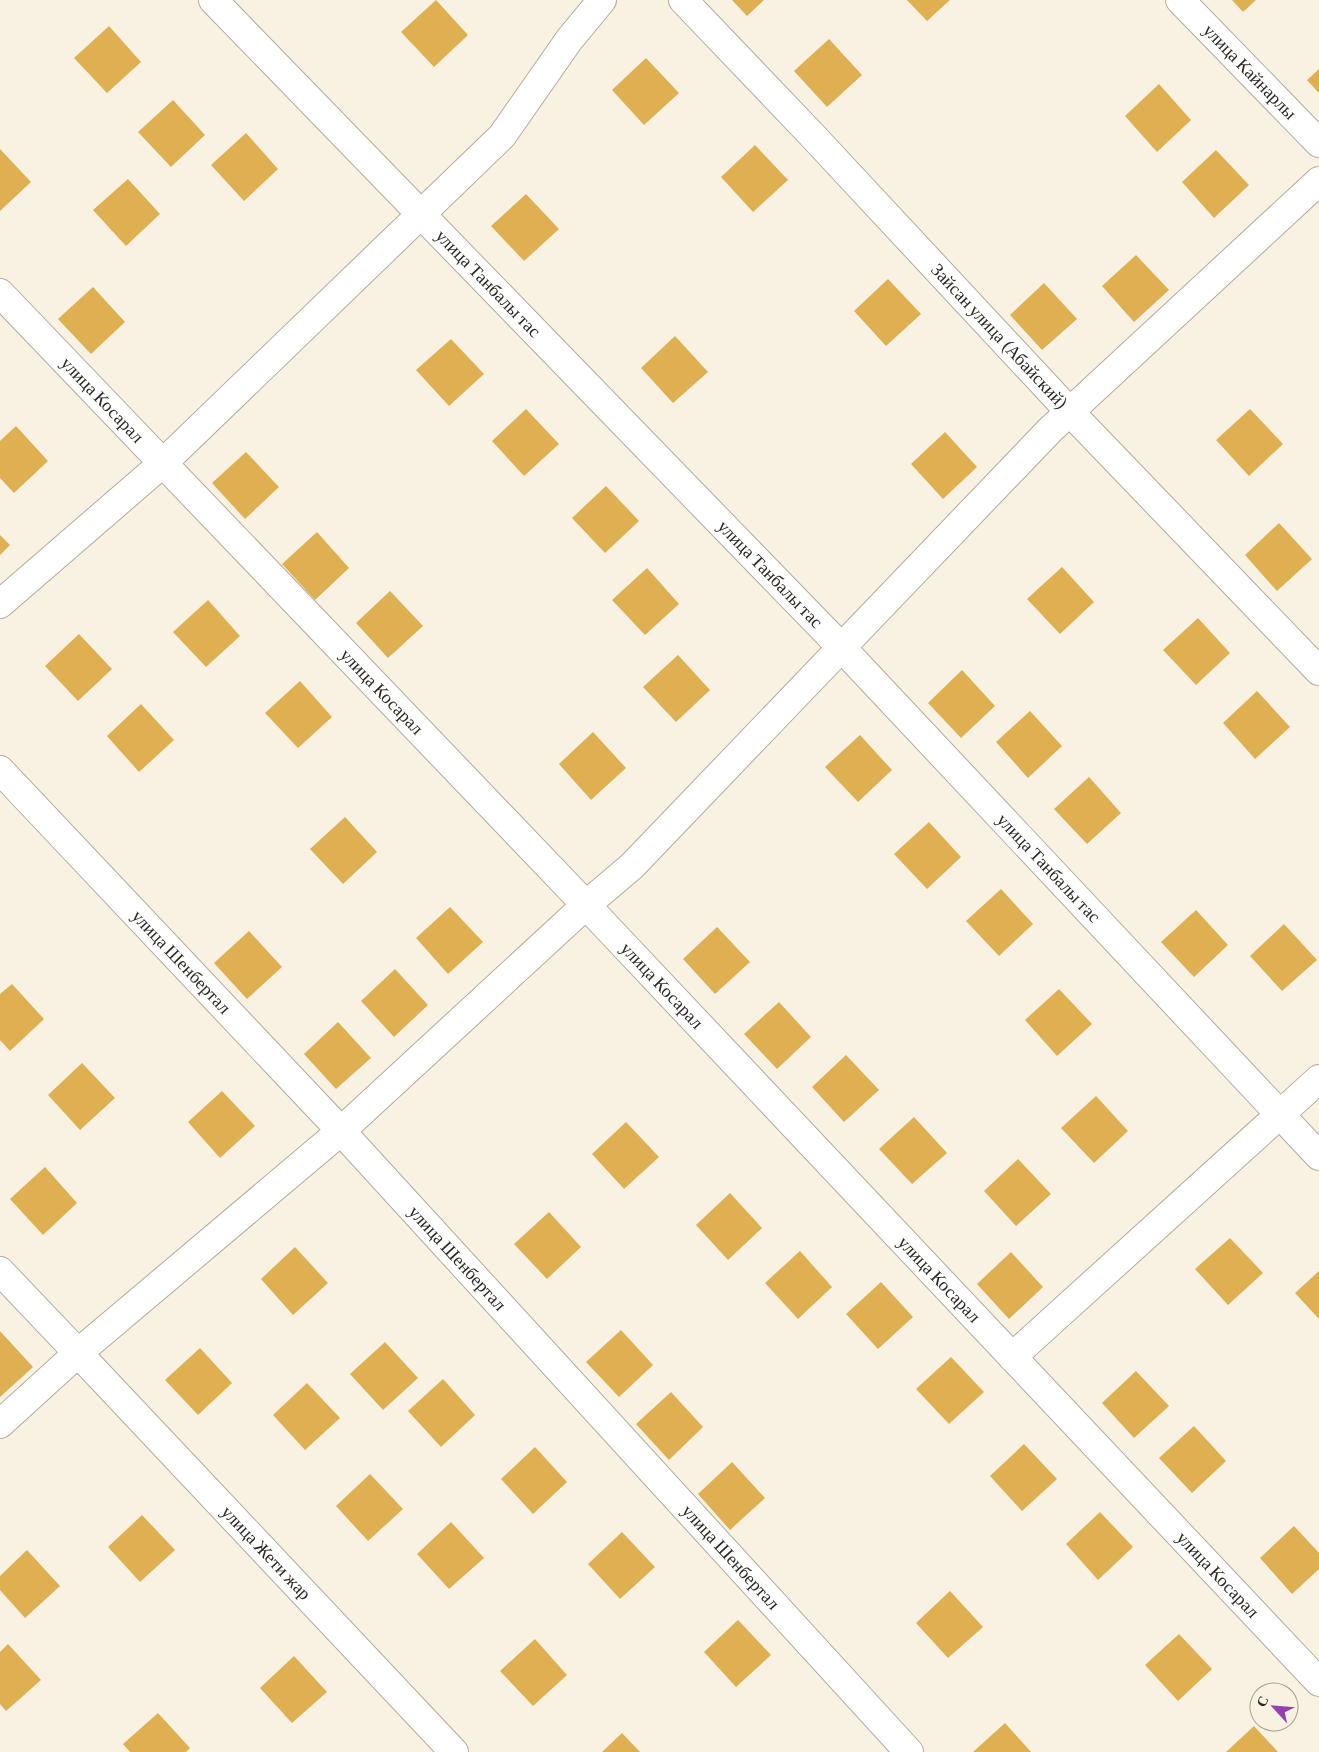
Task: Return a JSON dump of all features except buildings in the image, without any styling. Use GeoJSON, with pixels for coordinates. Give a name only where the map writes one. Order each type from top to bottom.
{"type":"FeatureCollection","features":[{"type":"Feature","properties":{"kind":"street","name":"улица Танбалы тас"},"geometry":{"type":"LineString","coordinates":[[213,0],[842,648],[1319,1156]]}},
{"type":"Feature","properties":{"kind":"street"},"geometry":{"type":"LineString","coordinates":[[0,604],[163,463],[502,136],[569,40],[602,0]]}},
{"type":"Feature","properties":{"kind":"street","name":"Зайсан улица (Абайский)"},"geometry":{"type":"LineString","coordinates":[[683,0],[811,134],[1070,412],[1319,671]]}},
{"type":"Feature","properties":{"kind":"street","name":"улица Кайнарлы"},"geometry":{"type":"LineString","coordinates":[[1180,0],[1319,143]]}},
{"type":"Feature","properties":{"kind":"street"},"geometry":{"type":"LineString","coordinates":[[0,1424],[78,1353],[341,1131],[586,905],[632,866],[1050,430],[1319,181]]}},
{"type":"Feature","properties":{"kind":"street","name":"улица Косарал"},"geometry":{"type":"LineString","coordinates":[[0,293],[586,905],[1319,1682]]}},
{"type":"Feature","properties":{"kind":"street","name":"улица Шенбертал"},"geometry":{"type":"LineString","coordinates":[[0,770],[341,1131],[909,1752]]}},
{"type":"Feature","properties":{"kind":"street"},"geometry":{"type":"LineString","coordinates":[[1012,1357],[1319,1079]]}},
{"type":"Feature","properties":{"kind":"street","name":"улица Жети жар"},"geometry":{"type":"LineString","coordinates":[[0,1271],[454,1752]]}}]}
